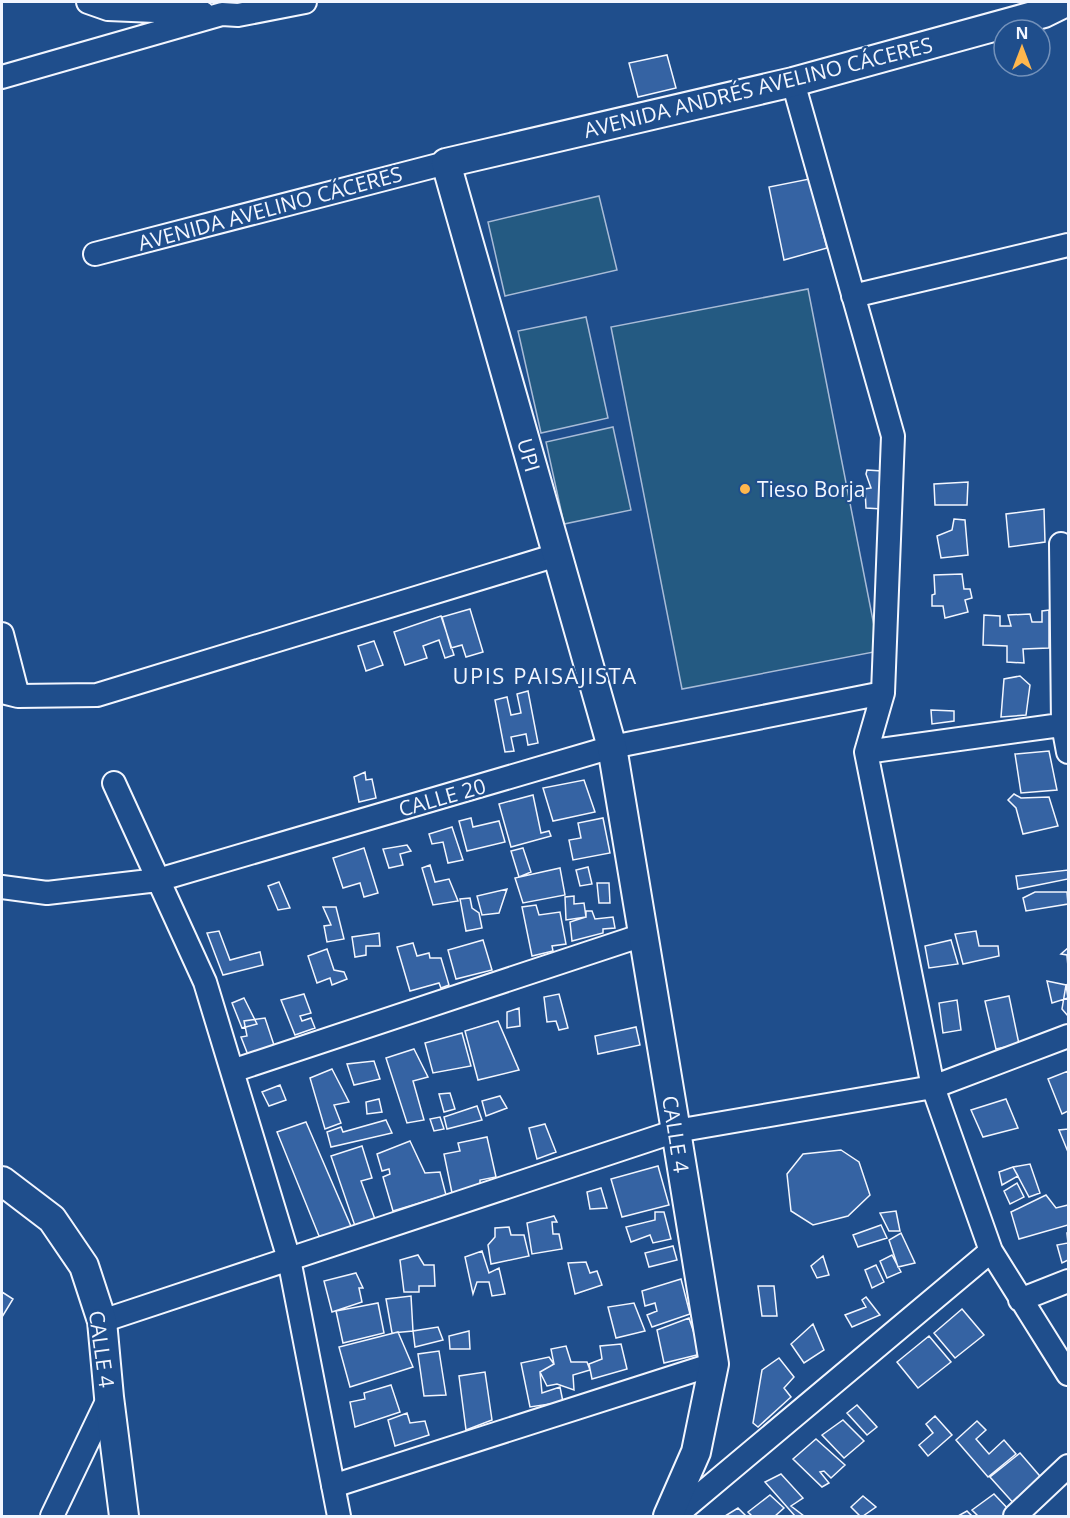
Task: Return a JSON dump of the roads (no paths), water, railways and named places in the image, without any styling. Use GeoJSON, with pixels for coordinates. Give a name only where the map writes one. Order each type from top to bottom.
{"type":"FeatureCollection","features":[{"type":"Feature","properties":{"kind":"street"},"geometry":{"type":"LineString","coordinates":[[88,2],[108,9],[195,7],[222,14],[238,15],[304,2]]}},
{"type":"Feature","properties":{"kind":"street","name":"AVENIDA ANDRÉS AVELINO CÁCERES"},"geometry":{"type":"LineString","coordinates":[[446,163],[793,82],[1048,5]]}},
{"type":"Feature","properties":{"kind":"street"},"geometry":{"type":"LineString","coordinates":[[2,77],[222,14]]}},
{"type":"Feature","properties":{"kind":"street"},"geometry":{"type":"LineString","coordinates":[[793,82],[893,436],[883,693],[866,752],[933,1087],[991,1251],[1068,1374]]}},
{"type":"Feature","properties":{"kind":"street","name":"AVENIDA AVELINO CÁCERES"},"geometry":{"type":"LineString","coordinates":[[95,254],[446,163]]}},
{"type":"Feature","properties":{"kind":"street","name":"UPI"},"geometry":{"type":"LineString","coordinates":[[446,163],[612,747]]}},
{"type":"Feature","properties":{"kind":"street"},"geometry":{"type":"LineString","coordinates":[[853,296],[1068,245]]}},
{"type":"Feature","properties":{"kind":"street"},"geometry":{"type":"LineString","coordinates":[[1061,544],[1068,752]]}},
{"type":"Feature","properties":{"kind":"street"},"geometry":{"type":"LineString","coordinates":[[2,634],[10,694],[97,695],[557,555]]}},
{"type":"Feature","properties":{"kind":"street","name":"CALLE 20"},"geometry":{"type":"LineString","coordinates":[[2,888],[47,893],[158,880],[612,747],[883,693]]}},
{"type":"Feature","properties":{"kind":"street"},"geometry":{"type":"LineString","coordinates":[[866,752],[1066,725]]}},
{"type":"Feature","properties":{"kind":"street","name":"CALLE 4"},"geometry":{"type":"LineString","coordinates":[[612,747],[714,1364],[696,1452],[668,1516]]}},
{"type":"Feature","properties":{"kind":"street"},"geometry":{"type":"LineString","coordinates":[[114,783],[204,982],[232,1071],[289,1259],[339,1516]]}},
{"type":"Feature","properties":{"kind":"street"},"geometry":{"type":"LineString","coordinates":[[232,1071],[643,935]]}},
{"type":"Feature","properties":{"kind":"street"},"geometry":{"type":"LineString","coordinates":[[102,1321],[676,1131],[933,1087],[1068,1036]]}},
{"type":"Feature","properties":{"kind":"street","name":"CALLE 4"},"geometry":{"type":"LineString","coordinates":[[2,1181],[52,1219],[84,1266],[102,1321],[124,1516]]}},
{"type":"Feature","properties":{"kind":"street"},"geometry":{"type":"LineString","coordinates":[[675,1516],[991,1251]]}},
{"type":"Feature","properties":{"kind":"street"},"geometry":{"type":"LineString","coordinates":[[1020,1300],[1068,1281]]}},
{"type":"Feature","properties":{"kind":"street"},"geometry":{"type":"LineString","coordinates":[[333,1486],[714,1364]]}},
{"type":"Feature","properties":{"kind":"street"},"geometry":{"type":"LineString","coordinates":[[52,1516],[109,1397]]}},
{"type":"Feature","properties":{"kind":"street"},"geometry":{"type":"LineString","coordinates":[[1015,1516],[1068,1466]]}},
{"type":"Feature","properties":{"kind":"place","name":"Tieso Borja"},"geometry":{"type":"Point","coordinates":[745,489]}},
{"type":"Feature","properties":{"kind":"district","name":"UPIS PAISAJISTA"},"geometry":{"type":"Point","coordinates":[545,675]}}]}
